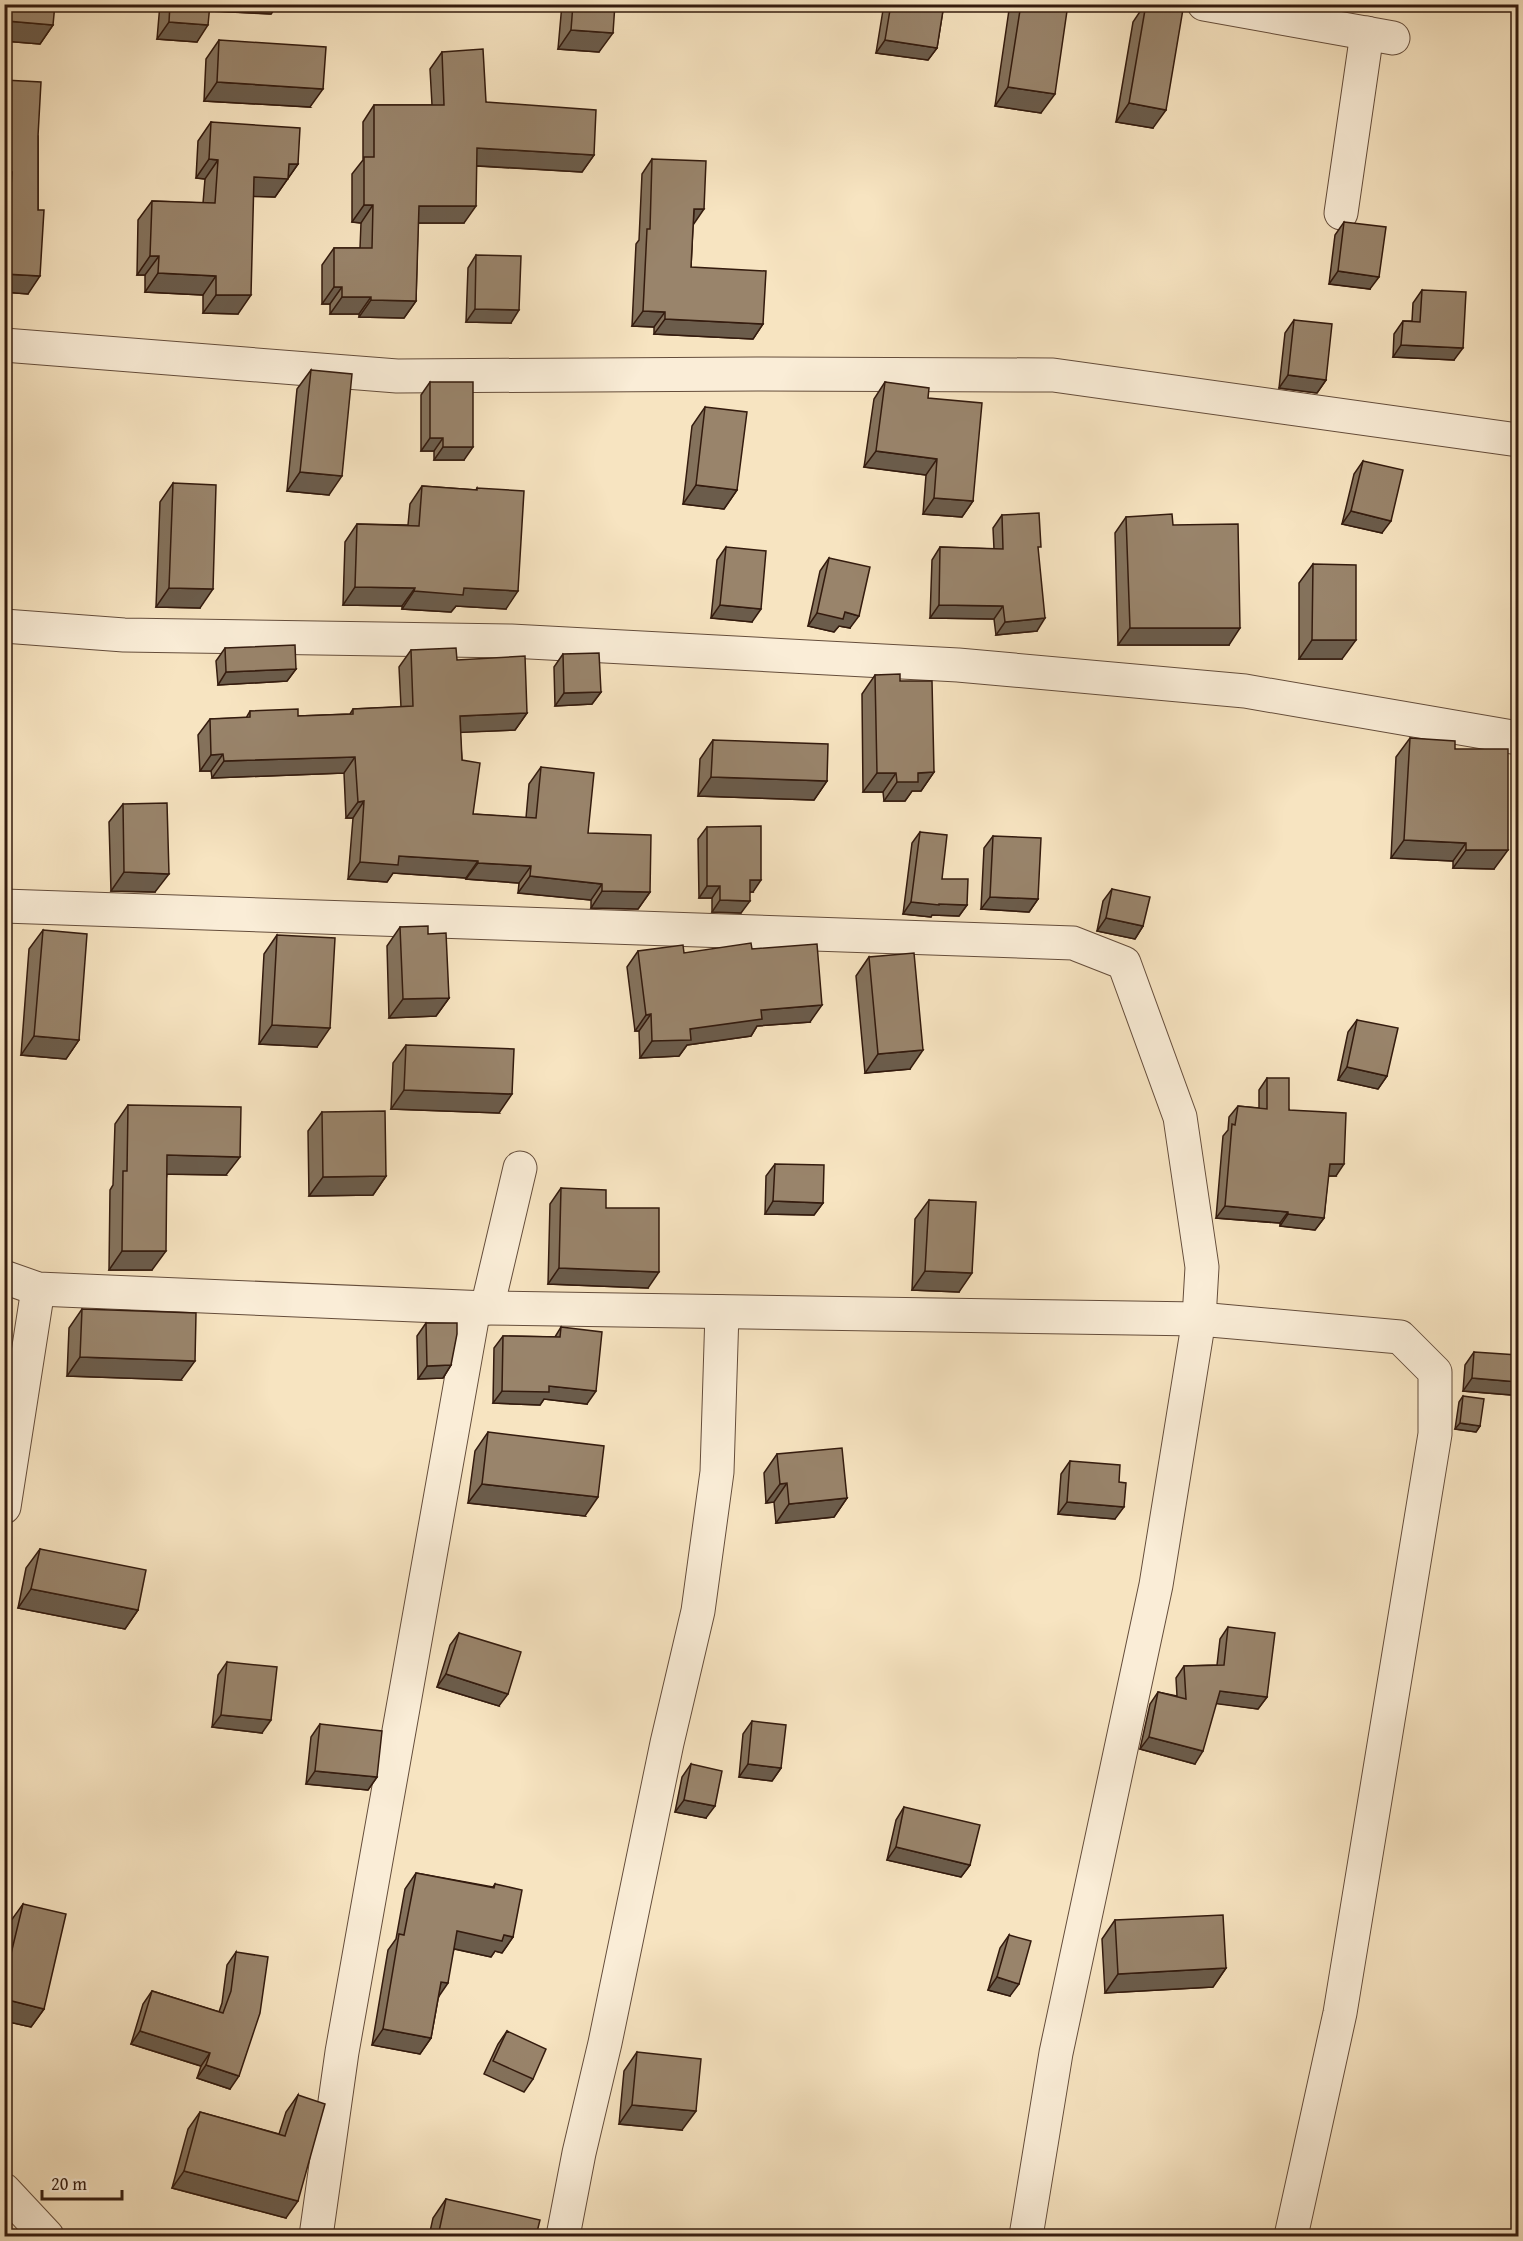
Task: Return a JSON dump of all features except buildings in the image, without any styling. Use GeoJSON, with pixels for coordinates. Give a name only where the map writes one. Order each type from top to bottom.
{"type":"FeatureCollection","features":[{"type":"Feature","properties":{"kind":"street"},"geometry":{"type":"LineString","coordinates":[[1204,4],[1380,36],[1341,213]]}},
{"type":"Feature","properties":{"kind":"street"},"geometry":{"type":"LineString","coordinates":[[4,345],[397,376],[1053,375],[1518,441]]}},
{"type":"Feature","properties":{"kind":"street"},"geometry":{"type":"LineString","coordinates":[[4,626],[124,635],[512,640],[958,665],[1245,692],[1518,738]]}},
{"type":"Feature","properties":{"kind":"street"},"geometry":{"type":"LineString","coordinates":[[4,906],[1073,943],[1124,963],[1180,1117],[1202,1267],[1199,1319],[1156,1585],[1056,2053],[1026,2236]]}},
{"type":"Feature","properties":{"kind":"street"},"geometry":{"type":"LineString","coordinates":[[316,2236],[342,2052],[481,1308],[520,1168]]}},
{"type":"Feature","properties":{"kind":"street"},"geometry":{"type":"LineString","coordinates":[[4,1277],[38,1289],[481,1308],[1199,1319],[1400,1337],[1435,1372],[1435,1434],[1340,2013],[1291,2236]]}},
{"type":"Feature","properties":{"kind":"street"},"geometry":{"type":"LineString","coordinates":[[4,1507],[38,1289]]}},
{"type":"Feature","properties":{"kind":"street"},"geometry":{"type":"LineString","coordinates":[[563,2236],[667,1743],[698,1611],[717,1472],[722,1312]]}},
{"type":"Feature","properties":{"kind":"street"},"geometry":{"type":"LineString","coordinates":[[4,2190],[47,2236]]}}]}
